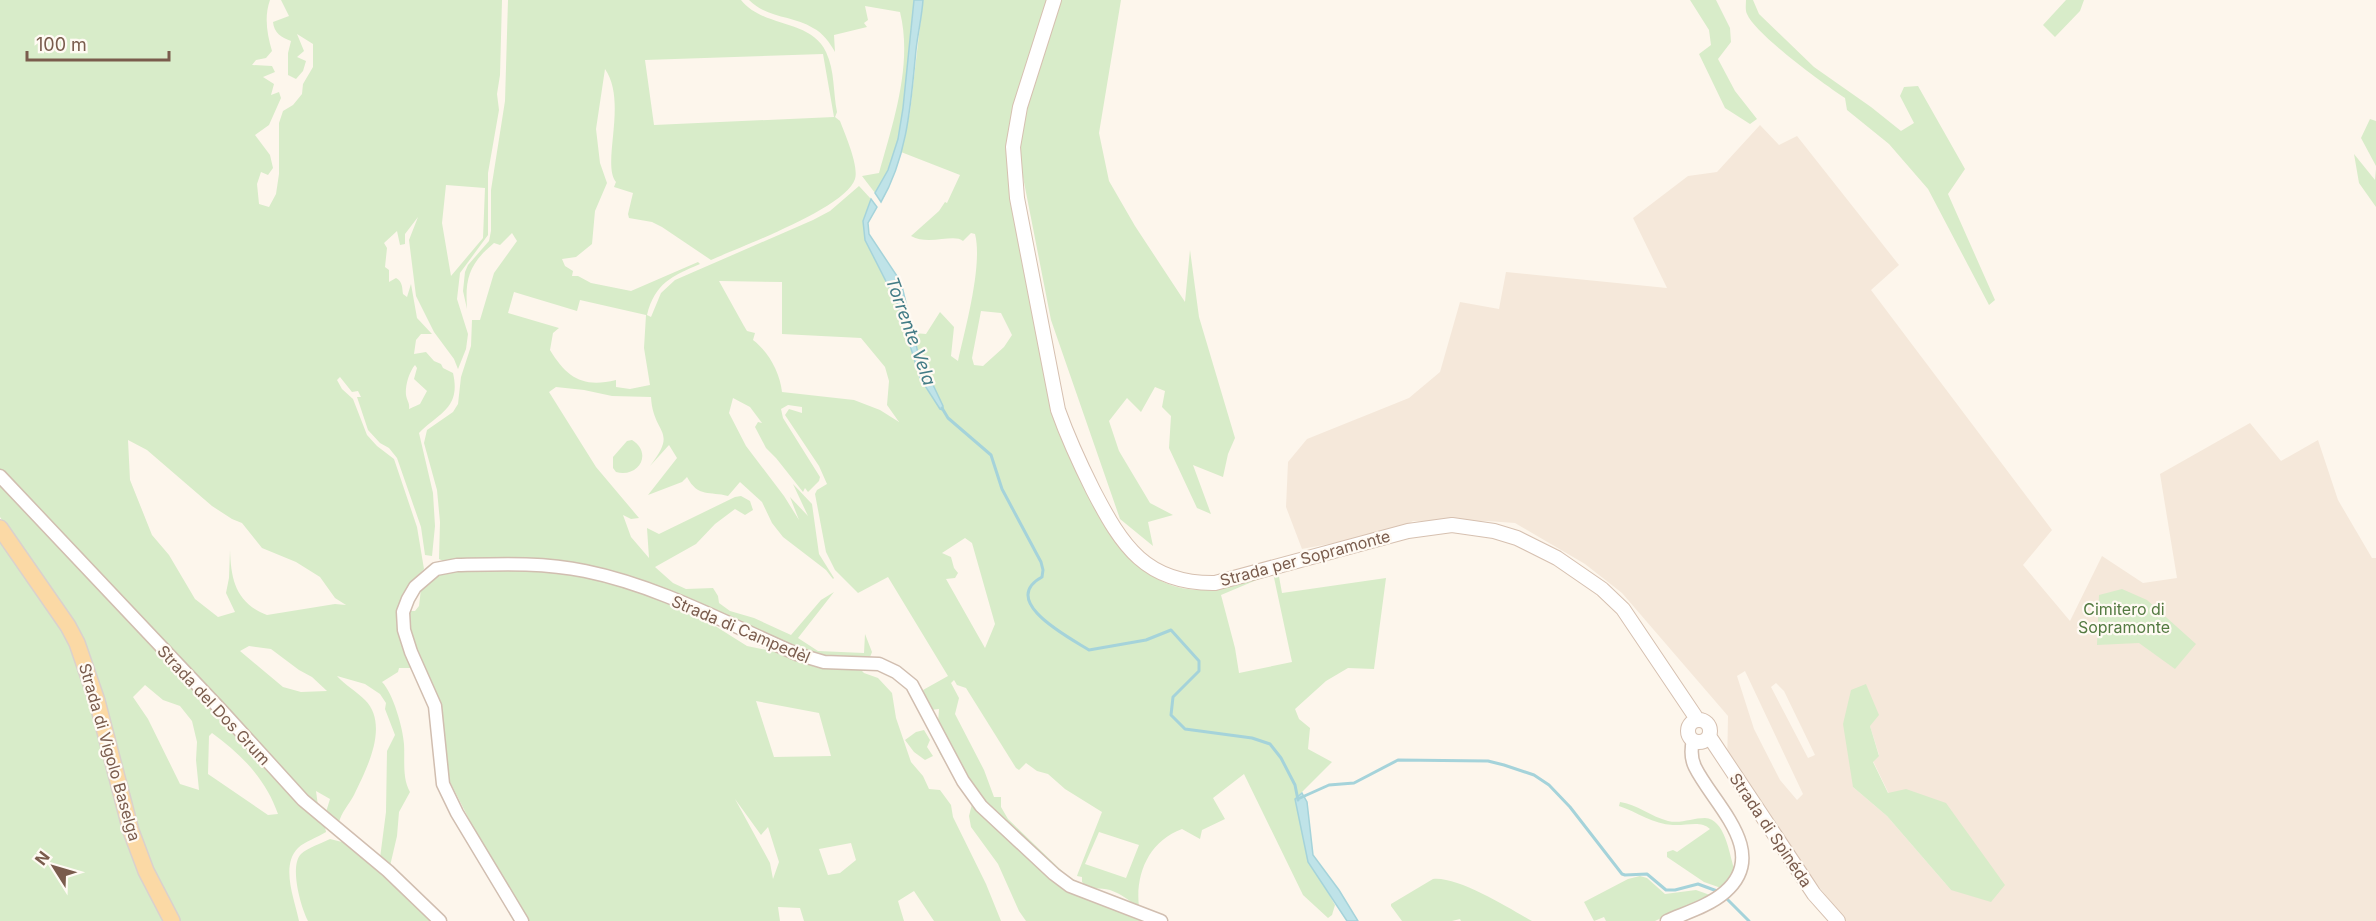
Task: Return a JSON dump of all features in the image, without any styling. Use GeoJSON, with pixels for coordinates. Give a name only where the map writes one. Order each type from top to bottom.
{"type":"FeatureCollection","features":[{"type":"Feature","properties":{"kind":"main road","name":"Strada per Sopramonte"},"geometry":{"type":"LineString","coordinates":[[1054,0],[1020,107],[1013,147],[1017,198],[1058,410],[1069,441],[1093,489],[1120,539],[1132,554],[1161,573],[1178,580],[1215,583],[1408,531],[1452,525],[1494,531],[1517,538],[1557,558],[1602,589],[1623,609],[1697,719]]}},
{"type":"Feature","properties":{"kind":"main road","name":"Strada di Vigolo Baselga"},"geometry":{"type":"LineString","coordinates":[[0,528],[68,626],[77,643],[98,701],[131,831],[146,870],[172,921]]}},
{"type":"Feature","properties":{"kind":"main road"},"geometry":{"type":"LineString","coordinates":[[1697,719],[1706,722],[1709,726],[1709,736],[1702,742],[1693,740],[1687,731],[1692,721],[1697,719]]}},
{"type":"Feature","properties":{"kind":"main road","name":"Strada di Spinéda"},"geometry":{"type":"LineString","coordinates":[[1709,736],[1814,894],[1838,921]]}},
{"type":"Feature","properties":{"kind":"street","name":"Strada del Dos Grum"},"geometry":{"type":"LineString","coordinates":[[0,476],[303,800],[388,871],[440,921]]}},
{"type":"Feature","properties":{"kind":"street","name":"Strada di Campedèl"},"geometry":{"type":"LineString","coordinates":[[522,921],[443,784],[435,706],[411,652],[403,625],[403,612],[408,598],[436,569],[457,565],[560,567],[585,571],[676,600],[816,661],[879,664],[887,667],[912,685],[963,781],[981,806],[1008,832],[1060,880],[1161,921]]}},
{"type":"Feature","properties":{"kind":"street"},"geometry":{"type":"LineString","coordinates":[[1667,921],[1726,892],[1739,873],[1742,862],[1740,839],[1694,766],[1691,750],[1693,740]]}},
{"type":"Feature","properties":{"kind":"shaded area"},"geometry":{"type":"Polygon","coordinates":[[[1760,125],[1779,145],[1797,136],[1899,265],[1871,290],[2052,530],[2023,565],[2070,621],[2102,556],[2143,583],[2177,578],[2160,474],[2250,423],[2281,461],[2318,440],[2338,500],[2372,558],[2376,558],[2376,921],[1846,921],[1727,770],[1728,716],[1622,593],[1585,564],[1515,523],[1487,521],[1413,521],[1393,532],[1302,549],[1286,507],[1288,462],[1307,439],[1409,398],[1440,372],[1460,302],[1499,309],[1506,272],[1667,288],[1633,218],[1688,176],[1717,172],[1760,125]],[[1745,671],[1737,676],[1754,729],[1780,780],[1797,800],[1803,794],[1745,671]],[[1776,683],[1771,687],[1808,758],[1815,755],[1784,691],[1776,683]],[[1866,684],[1853,787],[1887,816],[1951,890],[1889,794],[1873,761],[1879,755],[1870,726],[1866,684]]]}},
{"type":"Feature","properties":{"kind":"green space"},"geometry":{"type":"Polygon","coordinates":[[[0,0],[270,0],[267,26],[272,51],[266,58],[256,60],[252,65],[272,66],[275,72],[263,77],[274,84],[271,95],[279,92],[281,98],[269,125],[255,135],[270,155],[273,168],[268,175],[261,172],[257,184],[259,204],[269,207],[276,194],[279,174],[279,123],[283,111],[293,105],[302,94],[303,84],[313,67],[313,44],[297,34],[304,51],[297,57],[306,61],[303,71],[296,79],[288,75],[288,53],[291,41],[279,34],[273,22],[289,16],[281,0],[502,0],[500,75],[497,94],[499,110],[488,173],[488,235],[460,273],[457,299],[468,334],[466,349],[458,369],[454,359],[434,332],[416,296],[409,240],[418,217],[405,234],[405,244],[400,245],[397,231],[384,243],[387,248],[385,267],[389,270],[389,282],[396,278],[400,281],[403,294],[407,297],[411,284],[417,318],[432,334],[421,334],[416,340],[414,354],[426,352],[443,368],[453,373],[455,385],[454,394],[447,408],[419,433],[433,493],[435,526],[432,556],[425,555],[421,527],[397,458],[368,430],[357,397],[361,397],[358,391],[352,392],[340,377],[337,380],[342,389],[353,399],[367,435],[394,459],[417,527],[424,569],[412,581],[404,594],[398,616],[401,638],[415,672],[411,668],[399,668],[398,672],[382,682],[394,702],[400,720],[404,744],[405,775],[410,792],[399,812],[397,836],[390,866],[380,858],[386,812],[387,751],[395,735],[385,709],[386,703],[380,694],[365,684],[337,676],[365,700],[376,722],[376,734],[369,761],[339,823],[326,812],[330,799],[316,791],[318,806],[0,469],[0,0]],[[446,185],[442,223],[451,276],[483,238],[485,188],[446,185]],[[415,365],[409,375],[406,395],[409,409],[420,404],[427,391],[414,379],[417,368],[415,365]],[[128,440],[130,480],[152,535],[169,555],[195,599],[218,617],[235,612],[226,593],[230,550],[237,589],[248,604],[267,615],[335,604],[346,605],[335,598],[320,577],[296,562],[262,548],[242,523],[212,506],[147,450],[128,440]],[[249,646],[240,651],[283,687],[301,692],[327,691],[312,677],[271,649],[249,646]]]}},
{"type":"Feature","properties":{"kind":"green space"},"geometry":{"type":"Polygon","coordinates":[[[508,0],[741,0],[761,15],[809,34],[819,41],[829,59],[837,112],[835,117],[840,121],[848,142],[856,173],[855,179],[847,190],[833,202],[790,226],[711,260],[662,227],[652,222],[629,218],[633,193],[614,187],[616,182],[612,173],[611,161],[615,115],[614,98],[605,69],[596,129],[600,163],[607,183],[595,211],[592,244],[576,257],[562,259],[565,266],[573,271],[572,276],[578,276],[591,283],[631,291],[698,262],[700,264],[673,277],[660,288],[650,304],[647,315],[651,317],[661,293],[675,280],[813,220],[830,211],[859,186],[871,199],[863,221],[865,240],[897,303],[920,378],[943,406],[918,353],[914,333],[926,334],[940,312],[954,327],[951,356],[958,361],[975,279],[977,247],[975,234],[971,233],[963,241],[954,238],[925,240],[911,236],[939,211],[945,202],[947,203],[960,175],[901,152],[910,112],[923,0],[1049,0],[1011,133],[1057,426],[1095,506],[1117,542],[1130,557],[1145,571],[1181,588],[1212,589],[1278,571],[1282,593],[1386,578],[1374,669],[1348,668],[1326,681],[1295,709],[1299,719],[1310,728],[1308,749],[1332,762],[1295,799],[1308,862],[1335,905],[1332,915],[1328,918],[1303,895],[1244,774],[1213,798],[1225,819],[1202,830],[1200,839],[1182,829],[1171,834],[1153,850],[1142,871],[1139,883],[1139,907],[1114,892],[1085,885],[1082,877],[1077,876],[1102,812],[1065,789],[1048,774],[1037,771],[1026,763],[1019,770],[1016,768],[966,688],[957,685],[954,680],[951,683],[959,698],[955,714],[984,770],[994,797],[1001,797],[1001,807],[1008,819],[1062,871],[1079,884],[1057,871],[984,802],[964,772],[938,723],[939,709],[931,710],[923,690],[948,676],[888,577],[858,593],[835,570],[826,552],[815,494],[827,484],[819,466],[785,415],[789,409],[802,413],[802,407],[788,405],[781,409],[783,418],[820,477],[808,492],[805,488],[803,492],[766,448],[755,427],[758,422],[762,423],[750,407],[733,398],[729,413],[746,446],[799,520],[790,497],[808,516],[793,484],[812,504],[819,554],[833,579],[826,570],[783,537],[772,523],[762,502],[740,482],[728,496],[700,491],[691,484],[687,477],[682,482],[648,495],[677,458],[669,445],[650,466],[663,445],[664,438],[656,419],[651,397],[612,396],[556,387],[549,392],[596,467],[639,518],[631,519],[623,515],[631,537],[649,558],[647,528],[659,534],[735,497],[741,496],[750,501],[753,510],[745,515],[735,509],[715,524],[696,544],[655,567],[673,583],[686,589],[713,588],[719,603],[730,611],[754,618],[791,635],[821,600],[834,592],[798,638],[818,651],[864,653],[865,634],[872,652],[870,657],[821,655],[808,652],[635,581],[488,559],[443,561],[439,559],[440,522],[437,490],[424,443],[427,430],[453,412],[458,404],[461,377],[471,346],[472,320],[480,320],[494,273],[517,241],[512,233],[500,245],[494,243],[479,258],[468,280],[467,309],[463,291],[465,272],[468,265],[489,241],[491,231],[491,190],[505,101],[508,0]],[[823,54],[645,60],[654,125],[834,117],[823,54]],[[719,281],[747,331],[755,333],[753,340],[773,363],[782,392],[854,400],[880,410],[899,422],[887,405],[889,381],[885,367],[861,338],[782,334],[782,282],[719,281]],[[514,292],[508,313],[559,328],[553,333],[550,350],[570,374],[594,383],[616,380],[616,387],[630,389],[650,385],[644,348],[646,315],[580,300],[577,311],[514,292]],[[981,311],[972,358],[974,365],[983,366],[1004,347],[1012,335],[1001,313],[981,311]],[[965,538],[942,553],[951,557],[958,573],[955,578],[946,579],[985,648],[995,624],[972,543],[965,538]],[[1273,573],[1221,595],[1239,673],[1292,662],[1273,573]],[[1099,832],[1085,864],[1126,878],[1139,845],[1099,832]]]}},
{"type":"Feature","properties":{"kind":"green space"},"geometry":{"type":"Polygon","coordinates":[[[749,0],[914,0],[898,139],[888,170],[875,193],[862,176],[879,173],[900,93],[904,52],[900,12],[865,6],[868,20],[864,23],[867,27],[834,35],[835,52],[826,38],[817,30],[764,11],[749,0]]]}},
{"type":"Feature","properties":{"kind":"green space"},"geometry":{"type":"Polygon","coordinates":[[[1060,0],[1121,0],[1099,133],[1109,181],[1135,226],[1185,302],[1190,250],[1199,317],[1235,438],[1228,454],[1223,477],[1193,465],[1211,514],[1197,508],[1169,448],[1171,416],[1162,407],[1165,391],[1155,387],[1141,412],[1127,398],[1109,421],[1119,451],[1150,503],[1173,515],[1148,522],[1153,546],[1120,519],[1051,320],[1022,172],[1019,141],[1025,107],[1060,0]]]}},
{"type":"Feature","properties":{"kind":"green space"},"geometry":{"type":"Polygon","coordinates":[[[1690,0],[1716,0],[1730,28],[1731,42],[1718,59],[1735,91],[1757,119],[1750,124],[1725,108],[1699,54],[1711,45],[1709,30],[1690,0]]]}},
{"type":"Feature","properties":{"kind":"green space"},"geometry":{"type":"Polygon","coordinates":[[[1746,0],[1753,0],[1759,14],[1814,67],[1901,131],[1914,123],[1900,96],[1904,87],[1918,86],[1965,169],[1948,194],[1995,300],[1989,305],[1928,189],[1889,144],[1847,110],[1845,98],[1792,59],[1763,34],[1747,14],[1746,0]]]}},
{"type":"Feature","properties":{"kind":"green space"},"geometry":{"type":"Polygon","coordinates":[[[2066,0],[2084,0],[2080,11],[2055,37],[2043,25],[2066,0]]]}},
{"type":"Feature","properties":{"kind":"green space"},"geometry":{"type":"Polygon","coordinates":[[[2370,119],[2376,121],[2376,166],[2361,138],[2370,119]]]}},
{"type":"Feature","properties":{"kind":"green space"},"geometry":{"type":"Polygon","coordinates":[[[2354,154],[2375,180],[2376,169],[2376,207],[2359,183],[2354,154]]]}},
{"type":"Feature","properties":{"kind":"green space"},"geometry":{"type":"Polygon","coordinates":[[[632,440],[642,451],[640,463],[631,471],[616,472],[613,468],[613,457],[627,441],[632,440]]]}},
{"type":"Feature","properties":{"kind":"green space"},"geometry":{"type":"Polygon","coordinates":[[[0,483],[238,739],[325,827],[326,832],[298,848],[290,864],[290,883],[299,921],[178,921],[145,851],[73,626],[0,517],[0,483]],[[145,685],[133,697],[148,719],[180,784],[199,790],[197,742],[192,721],[180,706],[163,700],[145,685]],[[212,733],[209,736],[208,774],[268,815],[278,814],[267,790],[251,768],[212,733]]]}},
{"type":"Feature","properties":{"kind":"green space"},"geometry":{"type":"Polygon","coordinates":[[[0,540],[59,621],[76,659],[166,921],[0,921],[0,540]]]}},
{"type":"Feature","properties":{"kind":"green space"},"geometry":{"type":"Polygon","coordinates":[[[451,571],[557,571],[590,577],[671,603],[704,619],[747,646],[781,653],[815,667],[864,670],[862,671],[864,673],[878,678],[892,693],[896,718],[911,762],[923,776],[929,789],[940,790],[951,805],[953,817],[986,884],[1001,921],[934,921],[914,891],[898,901],[904,921],[804,921],[800,908],[778,907],[780,921],[528,921],[473,827],[448,778],[438,697],[417,655],[409,628],[410,611],[415,611],[419,606],[421,589],[435,577],[451,571]],[[756,701],[774,757],[831,756],[819,713],[756,701]],[[735,799],[770,863],[773,879],[779,862],[768,827],[761,835],[735,799]],[[851,843],[819,849],[828,875],[840,873],[856,860],[851,843]]]}},
{"type":"Feature","properties":{"kind":"green space","name":"Cimitero di Sopramonte"},"geometry":{"type":"Polygon","coordinates":[[[2122,589],[2147,600],[2196,644],[2175,669],[2139,643],[2097,645],[2099,595],[2122,589]]]}},
{"type":"Feature","properties":{"kind":"green space"},"geometry":{"type":"Polygon","coordinates":[[[1866,684],[1879,715],[1870,726],[1879,756],[1873,762],[1888,793],[1906,789],[1946,803],[2005,885],[1991,902],[1951,890],[1887,816],[1853,787],[1843,724],[1851,690],[1866,684]]]}},
{"type":"Feature","properties":{"kind":"green space"},"geometry":{"type":"Polygon","coordinates":[[[919,708],[1011,842],[1122,912],[1143,921],[1026,921],[1019,911],[998,864],[971,827],[969,816],[972,804],[940,754],[919,708]]]}},
{"type":"Feature","properties":{"kind":"green space"},"geometry":{"type":"Polygon","coordinates":[[[924,730],[930,740],[927,747],[933,756],[925,760],[914,752],[905,740],[916,732],[924,730]]]}},
{"type":"Feature","properties":{"kind":"green space"},"geometry":{"type":"Polygon","coordinates":[[[1620,802],[1668,821],[1705,818],[1712,820],[1722,830],[1728,846],[1734,868],[1729,880],[1721,888],[1704,882],[1667,857],[1667,852],[1673,850],[1677,852],[1710,829],[1706,826],[1673,825],[1659,822],[1619,806],[1620,802]]]}},
{"type":"Feature","properties":{"kind":"green space"},"geometry":{"type":"Polygon","coordinates":[[[330,839],[346,843],[396,884],[434,921],[308,921],[297,887],[298,860],[304,852],[330,839]]]}},
{"type":"Feature","properties":{"kind":"green space"},"geometry":{"type":"Polygon","coordinates":[[[1640,876],[1647,878],[1665,894],[1696,890],[1710,895],[1655,921],[1606,921],[1604,917],[1594,921],[1584,902],[1628,879],[1640,876]]]}},
{"type":"Feature","properties":{"kind":"green space"},"geometry":{"type":"Polygon","coordinates":[[[1433,879],[1444,879],[1470,888],[1532,921],[1461,921],[1460,919],[1402,921],[1391,904],[1433,879]]]}},
{"type":"Feature","properties":{"kind":"water"},"geometry":{"type":"Polygon","coordinates":[[[914,0],[923,0],[907,128],[897,166],[881,202],[875,193],[888,170],[898,139],[914,0]]]}},
{"type":"Feature","properties":{"kind":"water"},"geometry":{"type":"Polygon","coordinates":[[[871,199],[877,207],[868,223],[869,234],[901,282],[918,353],[943,410],[940,409],[920,378],[897,303],[865,240],[863,221],[871,199]]]}},
{"type":"Feature","properties":{"kind":"water"},"geometry":{"type":"Polygon","coordinates":[[[1302,793],[1307,802],[1313,855],[1358,921],[1347,921],[1308,862],[1295,799],[1302,793]]]}},
{"type":"Feature","properties":{"kind":"waterway","name":"Torrente Vela"},"geometry":{"type":"LineString","coordinates":[[942,408],[948,418],[991,455],[1002,489],[1041,562],[1042,577],[1031,587],[1028,597],[1042,618],[1089,650],[1146,640],[1171,630],[1199,661],[1199,671],[1173,697],[1171,715],[1185,729],[1252,738],[1270,744],[1281,758],[1295,785],[1298,800]]}},
{"type":"Feature","properties":{"kind":"waterway"},"geometry":{"type":"LineString","coordinates":[[1300,798],[1329,785],[1354,783],[1398,760],[1488,761],[1534,775],[1549,785],[1570,807],[1622,874],[1647,874],[1666,890],[1698,884],[1717,891]]}},
{"type":"Feature","properties":{"kind":"waterway"},"geometry":{"type":"LineString","coordinates":[[1726,898],[1749,921]]}}]}
